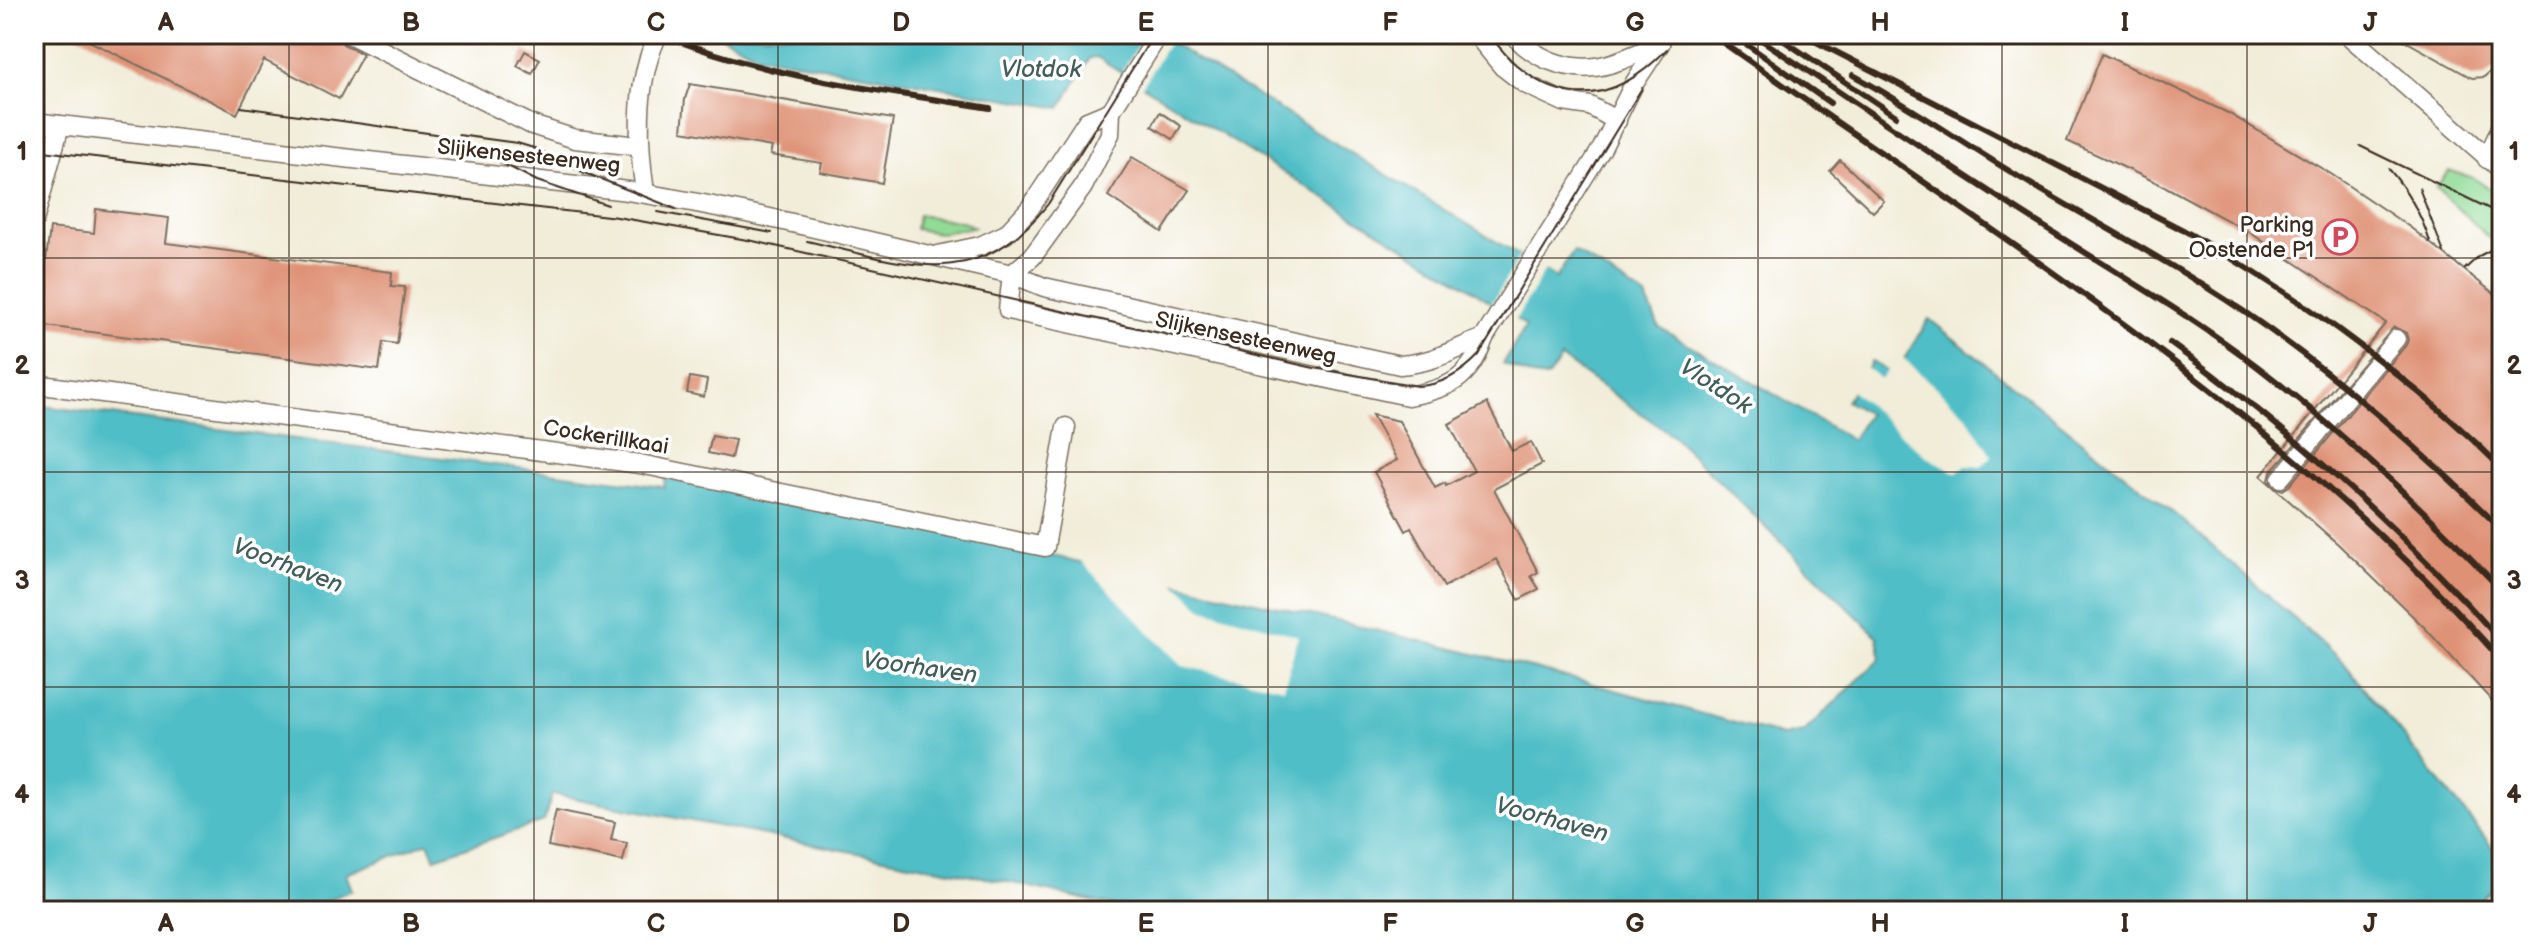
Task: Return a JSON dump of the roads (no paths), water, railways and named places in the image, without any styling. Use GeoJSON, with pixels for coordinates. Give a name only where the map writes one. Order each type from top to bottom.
{"type":"FeatureCollection","features":[{"type":"Feature","properties":{"kind":"street"},"geometry":{"type":"LineString","coordinates":[[349,34],[532,125],[575,139],[638,146]]}},
{"type":"Feature","properties":{"kind":"street"},"geometry":{"type":"LineString","coordinates":[[1012,274],[1040,247],[1083,187],[1110,134],[1111,111],[1159,34]]}},
{"type":"Feature","properties":{"kind":"street"},"geometry":{"type":"LineString","coordinates":[[1476,34],[1503,67],[1525,84],[1564,102],[1590,106],[1617,121]]}},
{"type":"Feature","properties":{"kind":"street","name":"Slijkensesteenweg"},"geometry":{"type":"LineString","coordinates":[[1012,274],[1008,310],[1408,396],[1437,391],[1465,375],[1479,355],[1484,338],[1664,46],[1596,68],[1568,68],[1539,56],[1513,34]]}},
{"type":"Feature","properties":{"kind":"street"},"geometry":{"type":"LineString","coordinates":[[2357,37],[2495,165]]}},
{"type":"Feature","properties":{"kind":"street"},"geometry":{"type":"LineString","coordinates":[[645,193],[638,146],[645,63],[655,41]]}},
{"type":"Feature","properties":{"kind":"street"},"geometry":{"type":"LineString","coordinates":[[929,255],[970,249],[1006,234],[1030,208],[1087,121],[1111,111]]}},
{"type":"Feature","properties":{"kind":"street","name":"Slijkensesteenweg"},"geometry":{"type":"LineString","coordinates":[[34,122],[645,193],[735,209],[1012,274],[1044,287],[1400,365],[1441,358],[1484,338]]}},
{"type":"Feature","properties":{"kind":"street"},"geometry":{"type":"LineString","coordinates":[[34,221],[60,125]]}},
{"type":"Feature","properties":{"kind":"street"},"geometry":{"type":"LineString","coordinates":[[2495,165],[2502,125]]}},
{"type":"Feature","properties":{"kind":"street"},"geometry":{"type":"LineString","coordinates":[[2396,337],[2398,339],[2289,470],[2281,480],[2279,478],[2287,468],[2396,337]]}},
{"type":"Feature","properties":{"kind":"street","name":"Cockerillkaai"},"geometry":{"type":"LineString","coordinates":[[34,384],[640,464],[1045,547],[1066,427]]}},
{"type":"Feature","properties":{"kind":"water"},"geometry":{"type":"Polygon","coordinates":[[[717,34],[1156,34],[1556,278],[1574,251],[1646,297],[1659,327],[1852,440],[1868,414],[1846,401],[1872,362],[1894,375],[1929,319],[2187,524],[2344,663],[2502,859],[2502,879],[2482,899],[2493,911],[1135,911],[1013,883],[552,794],[544,821],[435,858],[428,842],[346,874],[352,890],[301,911],[34,911],[34,405],[664,487],[667,472],[1303,613],[1549,672],[1783,736],[1804,732],[1881,658],[1878,637],[1672,435],[1561,358],[1547,378],[1532,376],[1503,364],[1526,326],[1097,57],[1090,58],[1060,108],[761,56],[717,34]]]}},
{"type":"Feature","properties":{"kind":"tram line"},"geometry":{"type":"LineString","coordinates":[[807,241],[907,263],[937,265],[966,262],[993,252],[1021,233],[1048,204],[1154,34]]}},
{"type":"Feature","properties":{"kind":"tram line"},"geometry":{"type":"LineString","coordinates":[[1489,34],[1509,58],[1530,76],[1574,93],[1597,92],[1620,84],[1644,70],[1667,49]]}},
{"type":"Feature","properties":{"kind":"tram line"},"geometry":{"type":"LineString","coordinates":[[34,150],[617,217],[753,241],[1314,368],[1418,386],[1452,377],[1479,355],[1642,88]]}},
{"type":"Feature","properties":{"kind":"tram line"},"geometry":{"type":"LineString","coordinates":[[241,107],[435,134],[466,145],[537,181],[608,205]]}},
{"type":"Feature","properties":{"kind":"tram line"},"geometry":{"type":"LineString","coordinates":[[458,135],[517,143],[537,149],[583,172],[676,209]]}},
{"type":"Feature","properties":{"kind":"tram line"},"geometry":{"type":"LineString","coordinates":[[2360,146],[2502,215]]}},
{"type":"Feature","properties":{"kind":"tram line"},"geometry":{"type":"LineString","coordinates":[[2389,169],[2413,203],[2430,242]]}},
{"type":"Feature","properties":{"kind":"tram line"},"geometry":{"type":"LineString","coordinates":[[2419,188],[2444,253]]}},
{"type":"Feature","properties":{"kind":"tram line"},"geometry":{"type":"LineString","coordinates":[[658,212],[772,233]]}},
{"type":"Feature","properties":{"kind":"tram line"},"geometry":{"type":"LineString","coordinates":[[2465,269],[2479,256],[2502,244]]}},
{"type":"Feature","properties":{"kind":"railway"},"geometry":{"type":"LineString","coordinates":[[661,34],[741,62],[782,72],[990,108]]}},
{"type":"Feature","properties":{"kind":"railway"},"geometry":{"type":"LineString","coordinates":[[1711,34],[2023,251],[2226,402],[2322,483],[2415,569],[2502,661]]}},
{"type":"Feature","properties":{"kind":"railway"},"geometry":{"type":"LineString","coordinates":[[1732,34],[1830,103]]}},
{"type":"Feature","properties":{"kind":"railway"},"geometry":{"type":"LineString","coordinates":[[1753,34],[1968,178],[2178,311],[2258,367],[2384,474],[2502,591]]}},
{"type":"Feature","properties":{"kind":"railway"},"geometry":{"type":"LineString","coordinates":[[1801,34],[2228,256],[2311,310],[2391,369],[2502,468]]}},
{"type":"Feature","properties":{"kind":"railway"},"geometry":{"type":"LineString","coordinates":[[1780,38],[1896,116]]}},
{"type":"Feature","properties":{"kind":"railway"},"geometry":{"type":"LineString","coordinates":[[1853,75],[2243,311],[2378,414],[2502,530]]}},
{"type":"Feature","properties":{"kind":"railway"},"geometry":{"type":"LineString","coordinates":[[2170,343],[2259,410],[2344,483],[2425,561],[2502,642]]}},
{"type":"Feature","properties":{"kind":"place","name":"Parking Oostende P1"},"geometry":{"type":"Point","coordinates":[2340,237]}},
{"type":"Feature","properties":{"kind":"water label","name":"Vlotdok"},"geometry":{"type":"Point","coordinates":[1041,69]}},
{"type":"Feature","properties":{"kind":"water label","name":"Vlotdok"},"geometry":{"type":"Point","coordinates":[1716,386]}},
{"type":"Feature","properties":{"kind":"water label","name":"Voorhaven"},"geometry":{"type":"Point","coordinates":[288,565]}},
{"type":"Feature","properties":{"kind":"water label","name":"Voorhaven"},"geometry":{"type":"Point","coordinates":[920,667]}},
{"type":"Feature","properties":{"kind":"water label","name":"Voorhaven"},"geometry":{"type":"Point","coordinates":[1552,819]}}]}
